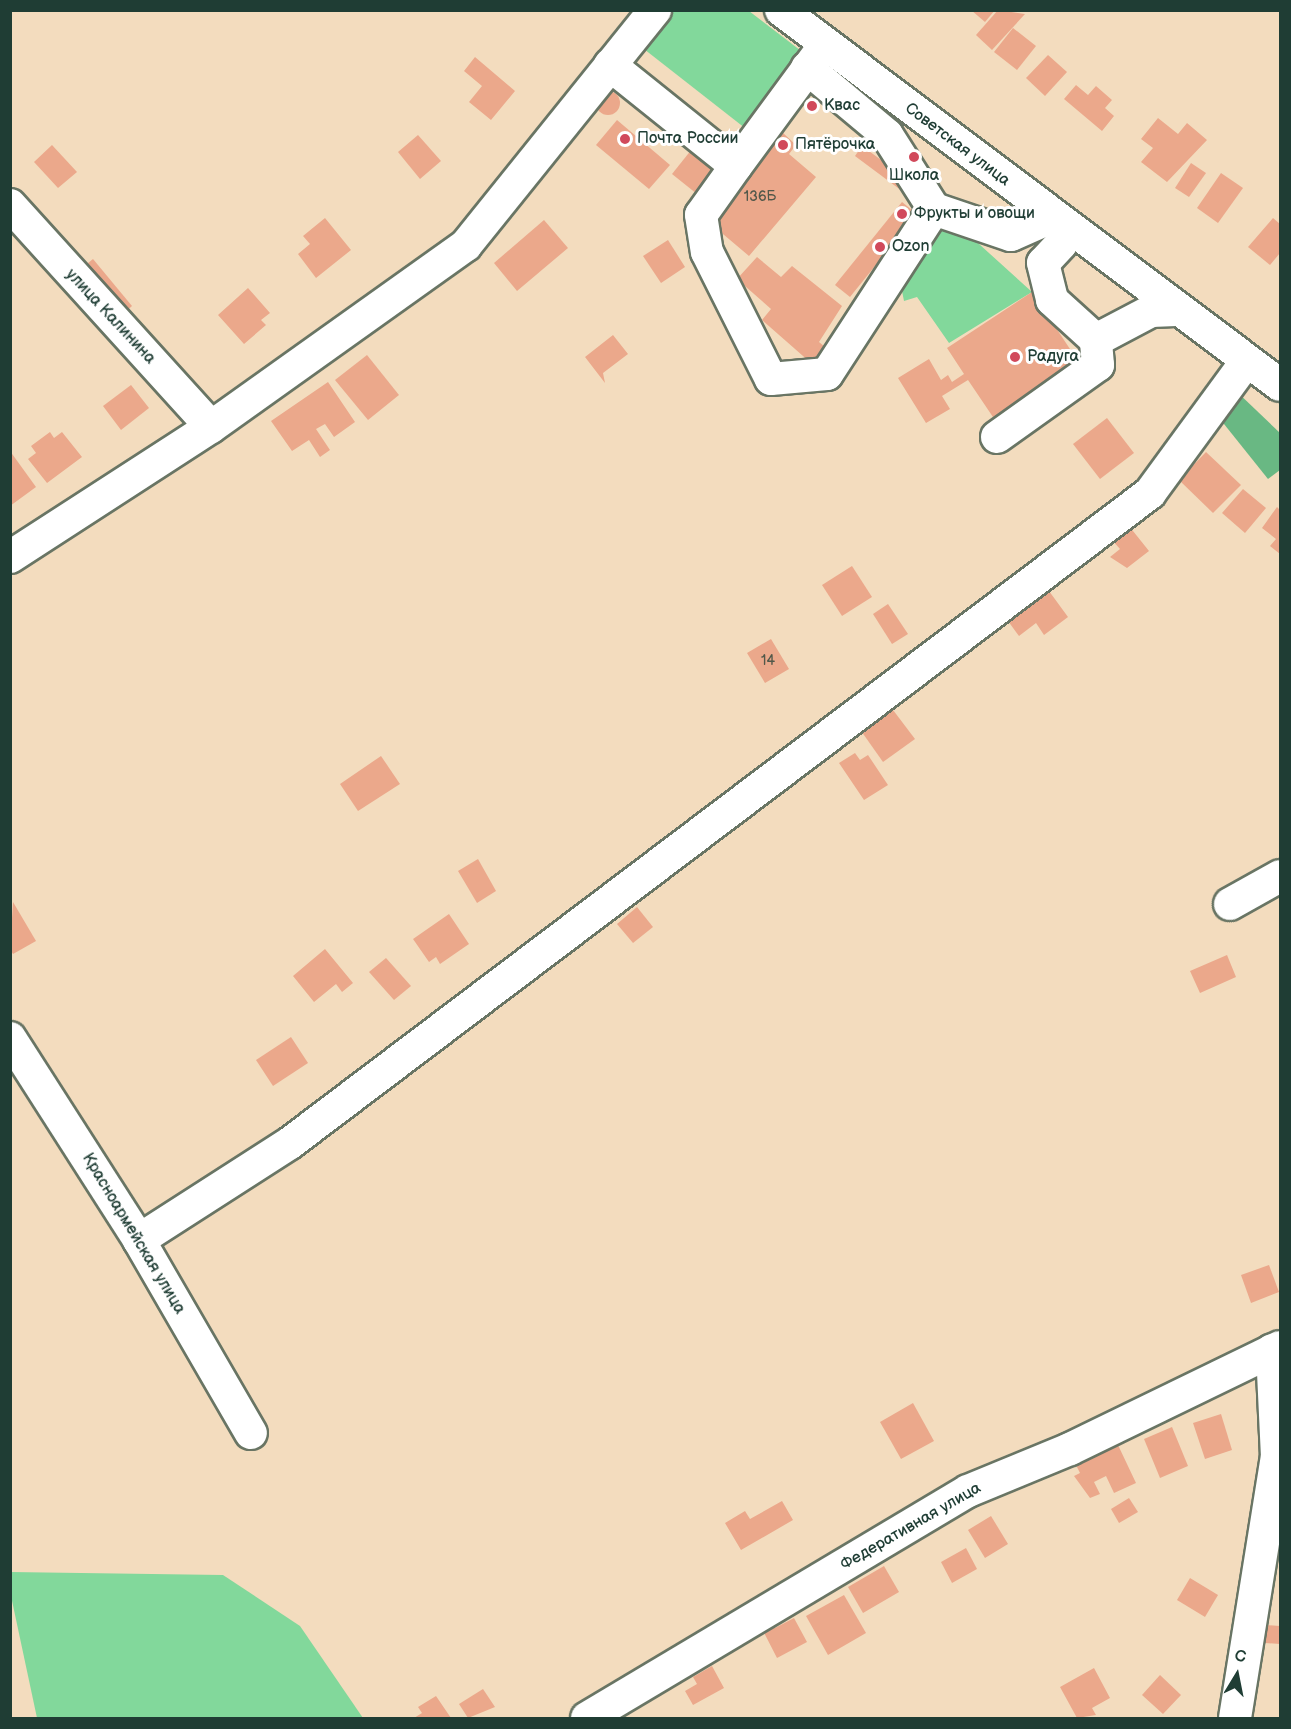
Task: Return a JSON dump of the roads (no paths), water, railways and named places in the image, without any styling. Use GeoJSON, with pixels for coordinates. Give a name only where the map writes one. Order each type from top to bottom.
{"type":"FeatureCollection","features":[{"type":"Feature","properties":{"kind":"street","name":"Советская улица"},"geometry":{"type":"LineString","coordinates":[[781,10],[816,56],[1059,223],[1246,362],[1281,385]]}},
{"type":"Feature","properties":{"kind":"street"},"geometry":{"type":"LineString","coordinates":[[10,557],[211,427],[466,245],[649,13]]}},
{"type":"Feature","properties":{"kind":"street"},"geometry":{"type":"LineString","coordinates":[[934,209],[827,374],[771,379],[707,252],[701,215],[816,56],[887,135],[934,209],[1011,234],[1059,223],[1060,244],[1043,263],[1052,300],[1096,340],[1098,365],[997,436]]}},
{"type":"Feature","properties":{"kind":"street"},"geometry":{"type":"LineString","coordinates":[[610,65],[736,166]]}},
{"type":"Feature","properties":{"kind":"street","name":"улица Калинина"},"geometry":{"type":"LineString","coordinates":[[10,205],[211,427]]}},
{"type":"Feature","properties":{"kind":"street"},"geometry":{"type":"LineString","coordinates":[[1096,340],[1151,311],[1176,310]]}},
{"type":"Feature","properties":{"kind":"street"},"geometry":{"type":"LineString","coordinates":[[140,1240],[290,1143],[1150,493],[1246,362]]}},
{"type":"Feature","properties":{"kind":"street"},"geometry":{"type":"LineString","coordinates":[[1230,904],[1281,876]]}},
{"type":"Feature","properties":{"kind":"street","name":"Красноармейская улица"},"geometry":{"type":"LineString","coordinates":[[10,1038],[140,1240],[251,1432]]}},
{"type":"Feature","properties":{"kind":"street"},"geometry":{"type":"LineString","coordinates":[[1235,1719],[1277,1457],[1276,1349]]}},
{"type":"Feature","properties":{"kind":"street","name":"Федеративная улица"},"geometry":{"type":"LineString","coordinates":[[587,1719],[968,1491],[1070,1449],[1276,1349]]}},
{"type":"Feature","properties":{"kind":"place","name":"Квас"},"geometry":{"type":"Point","coordinates":[812,106]}},
{"type":"Feature","properties":{"kind":"place","name":"Почта России"},"geometry":{"type":"Point","coordinates":[625,139]}},
{"type":"Feature","properties":{"kind":"place","name":"Пятёрочка"},"geometry":{"type":"Point","coordinates":[783,145]}},
{"type":"Feature","properties":{"kind":"place","name":"Школа"},"geometry":{"type":"Point","coordinates":[914,157]}},
{"type":"Feature","properties":{"kind":"place","name":"Фрукты и овощи"},"geometry":{"type":"Point","coordinates":[902,214]}},
{"type":"Feature","properties":{"kind":"place","name":"Ozon"},"geometry":{"type":"Point","coordinates":[880,247]}},
{"type":"Feature","properties":{"kind":"place","name":"Радуга"},"geometry":{"type":"Point","coordinates":[1015,357]}}]}
